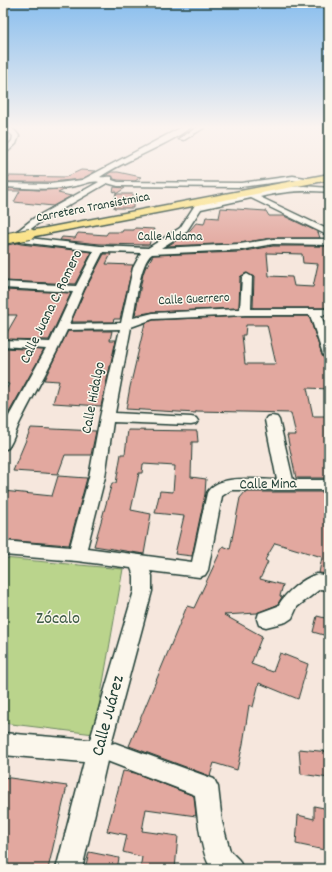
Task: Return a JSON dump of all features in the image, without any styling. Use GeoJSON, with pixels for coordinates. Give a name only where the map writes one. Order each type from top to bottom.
{"type":"FeatureCollection","features":[{"type":"Feature","properties":{"kind":"main road","name":"Carretera Transistmica"},"geometry":{"type":"LineString","coordinates":[[5,239],[305,184],[329,177]]}},
{"type":"Feature","properties":{"kind":"street"},"geometry":{"type":"LineString","coordinates":[[3,185],[73,185],[86,182],[114,167]]}},
{"type":"Feature","properties":{"kind":"street"},"geometry":{"type":"LineString","coordinates":[[5,239],[118,174]]}},
{"type":"Feature","properties":{"kind":"street"},"geometry":{"type":"LineString","coordinates":[[94,178],[118,184],[240,185],[293,178],[316,189],[329,190]]}},
{"type":"Feature","properties":{"kind":"street"},"geometry":{"type":"LineString","coordinates":[[149,251],[183,230],[198,207],[305,184]]}},
{"type":"Feature","properties":{"kind":"street"},"geometry":{"type":"LineString","coordinates":[[252,196],[280,208],[329,233]]}},
{"type":"Feature","properties":{"kind":"street","name":"Calle Aldama"},"geometry":{"type":"LineString","coordinates":[[5,239],[100,249],[149,251],[224,249],[275,241],[329,242]]}},
{"type":"Feature","properties":{"kind":"street","name":"Calle Juana C. Romero"},"geometry":{"type":"LineString","coordinates":[[3,444],[7,425],[54,346],[79,289],[100,249]]}},
{"type":"Feature","properties":{"kind":"street","name":"Calle Hidalgo"},"geometry":{"type":"LineString","coordinates":[[77,554],[97,477],[125,326],[138,268],[145,254],[149,251]]}},
{"type":"Feature","properties":{"kind":"street"},"geometry":{"type":"LineString","coordinates":[[245,312],[247,277]]}},
{"type":"Feature","properties":{"kind":"street"},"geometry":{"type":"LineString","coordinates":[[3,285],[79,289]]}},
{"type":"Feature","properties":{"kind":"street","name":"Calle Guerrero"},"geometry":{"type":"LineString","coordinates":[[62,327],[125,326],[138,320],[153,316],[245,312],[329,312]]}},
{"type":"Feature","properties":{"kind":"street"},"geometry":{"type":"LineString","coordinates":[[314,312],[329,355]]}},
{"type":"Feature","properties":{"kind":"street"},"geometry":{"type":"LineString","coordinates":[[3,343],[54,346]]}},
{"type":"Feature","properties":{"kind":"street"},"geometry":{"type":"LineString","coordinates":[[107,418],[191,421]]}},
{"type":"Feature","properties":{"kind":"street"},"geometry":{"type":"LineString","coordinates":[[272,420],[286,484]]}},
{"type":"Feature","properties":{"kind":"street","name":"Calle Mina"},"geometry":{"type":"LineString","coordinates":[[138,563],[199,570],[216,493],[228,485],[329,485]]}},
{"type":"Feature","properties":{"kind":"street"},"geometry":{"type":"LineString","coordinates":[[3,548],[77,554],[138,563]]}},
{"type":"Feature","properties":{"kind":"street","name":"Calle Juárez"},"geometry":{"type":"LineString","coordinates":[[69,869],[106,753],[143,591],[143,576],[138,563]]}},
{"type":"Feature","properties":{"kind":"street"},"geometry":{"type":"LineString","coordinates":[[266,619],[279,616],[286,612],[291,601],[317,581],[329,583]]}},
{"type":"Feature","properties":{"kind":"street"},"geometry":{"type":"LineString","coordinates":[[3,744],[106,753],[206,788],[210,822],[219,858],[230,869]]}},
{"type":"Feature","properties":{"kind":"green space","name":"Zócalo"},"geometry":{"type":"Polygon","coordinates":[[[3,558],[123,569],[94,734],[3,723],[3,558]]]}},
{"type":"Feature","properties":{"kind":"building"},"geometry":{"type":"Polygon","coordinates":[[[81,170],[96,171],[82,179],[50,182],[4,182],[9,176],[66,177],[81,170]]]}},
{"type":"Feature","properties":{"kind":"building"},"geometry":{"type":"Polygon","coordinates":[[[111,172],[141,177],[135,181],[118,180],[114,179],[112,176],[105,176],[111,172]]]}},
{"type":"Feature","properties":{"kind":"building"},"geometry":{"type":"Polygon","coordinates":[[[114,187],[125,188],[116,194],[133,194],[133,208],[114,208],[116,191],[113,192],[114,187]]]}},
{"type":"Feature","properties":{"kind":"building"},"geometry":{"type":"Polygon","coordinates":[[[3,188],[39,190],[66,189],[58,193],[71,196],[53,206],[14,202],[20,191],[3,191],[3,188]]]}},
{"type":"Feature","properties":{"kind":"building"},"geometry":{"type":"Polygon","coordinates":[[[221,208],[266,211],[269,216],[284,216],[318,232],[320,238],[273,238],[240,243],[167,246],[186,235],[196,223],[204,224],[206,217],[219,218],[221,208]]]}},
{"type":"Feature","properties":{"kind":"building"},"geometry":{"type":"Polygon","coordinates":[[[135,228],[154,229],[149,245],[100,244],[60,240],[62,237],[75,238],[78,233],[106,235],[108,232],[122,232],[123,230],[134,230],[135,228]]]}},
{"type":"Feature","properties":{"kind":"building"},"geometry":{"type":"Polygon","coordinates":[[[17,243],[92,252],[75,284],[3,281],[3,246],[17,243]]]}},
{"type":"Feature","properties":{"kind":"building"},"geometry":{"type":"Polygon","coordinates":[[[273,246],[329,246],[329,308],[253,308],[254,277],[246,273],[240,277],[239,308],[153,312],[135,315],[143,274],[153,255],[240,252],[273,246]],[[267,253],[269,276],[292,277],[294,286],[313,287],[318,264],[303,263],[302,254],[267,253]]]}},
{"type":"Feature","properties":{"kind":"building"},"geometry":{"type":"Polygon","coordinates":[[[104,254],[111,254],[106,264],[133,265],[120,319],[114,319],[113,322],[71,322],[85,290],[104,254]]]}},
{"type":"Feature","properties":{"kind":"building"},"geometry":{"type":"Polygon","coordinates":[[[3,290],[71,293],[49,340],[3,339],[3,335],[5,336],[17,315],[3,315],[3,290]]]}},
{"type":"Feature","properties":{"kind":"building"},"geometry":{"type":"Polygon","coordinates":[[[245,316],[309,316],[322,355],[325,359],[329,360],[329,389],[307,388],[313,416],[329,416],[329,478],[296,478],[287,435],[296,435],[291,413],[196,411],[196,413],[126,409],[145,323],[153,320],[245,316]],[[246,325],[245,335],[242,335],[245,364],[276,364],[267,325],[246,325]]]}},
{"type":"Feature","properties":{"kind":"building"},"geometry":{"type":"Polygon","coordinates":[[[68,331],[112,331],[110,340],[116,340],[101,406],[53,403],[59,381],[44,380],[68,331]]]}},
{"type":"Feature","properties":{"kind":"building"},"geometry":{"type":"Polygon","coordinates":[[[3,348],[44,350],[7,416],[3,415],[3,395],[9,384],[3,383],[3,348]]]}},
{"type":"Feature","properties":{"kind":"building"},"geometry":{"type":"Polygon","coordinates":[[[31,428],[96,431],[91,455],[65,455],[58,474],[13,471],[31,428]]]}},
{"type":"Feature","properties":{"kind":"building"},"geometry":{"type":"Polygon","coordinates":[[[128,430],[197,431],[198,442],[192,442],[191,477],[206,479],[205,494],[192,556],[175,554],[184,516],[155,513],[160,491],[173,492],[175,466],[143,464],[142,473],[139,473],[131,510],[151,514],[144,554],[94,546],[112,483],[116,483],[121,454],[125,454],[128,430]]]}},
{"type":"Feature","properties":{"kind":"building"},"geometry":{"type":"Polygon","coordinates":[[[58,476],[87,478],[69,545],[3,540],[3,491],[52,496],[58,476]]]}},
{"type":"Feature","properties":{"kind":"building"},"geometry":{"type":"Polygon","coordinates":[[[245,492],[329,492],[329,574],[319,573],[322,557],[275,543],[265,560],[268,562],[260,579],[283,585],[280,596],[282,597],[277,605],[257,613],[224,615],[262,636],[251,664],[273,672],[280,653],[308,664],[298,699],[259,683],[253,707],[249,705],[237,770],[214,763],[210,776],[129,746],[187,606],[194,608],[223,546],[230,549],[240,498],[245,492]]]}},
{"type":"Feature","properties":{"kind":"building"},"geometry":{"type":"Polygon","coordinates":[[[317,616],[329,619],[327,636],[313,632],[317,616]]]}},
{"type":"Feature","properties":{"kind":"building"},"geometry":{"type":"Polygon","coordinates":[[[299,749],[329,752],[329,778],[301,774],[299,749]]]}},
{"type":"Feature","properties":{"kind":"building"},"geometry":{"type":"Polygon","coordinates":[[[123,771],[135,773],[194,796],[196,816],[146,809],[142,831],[178,836],[175,869],[140,869],[142,857],[123,852],[127,835],[107,831],[123,771]]]}},
{"type":"Feature","properties":{"kind":"building"},"geometry":{"type":"Polygon","coordinates":[[[3,777],[67,786],[48,869],[3,869],[3,777]]]}},
{"type":"Feature","properties":{"kind":"building"},"geometry":{"type":"Polygon","coordinates":[[[314,806],[329,809],[329,851],[296,844],[298,815],[314,819],[314,806]]]}},
{"type":"Feature","properties":{"kind":"building"},"geometry":{"type":"Polygon","coordinates":[[[89,852],[119,858],[117,869],[85,869],[89,852]]]}}]}
